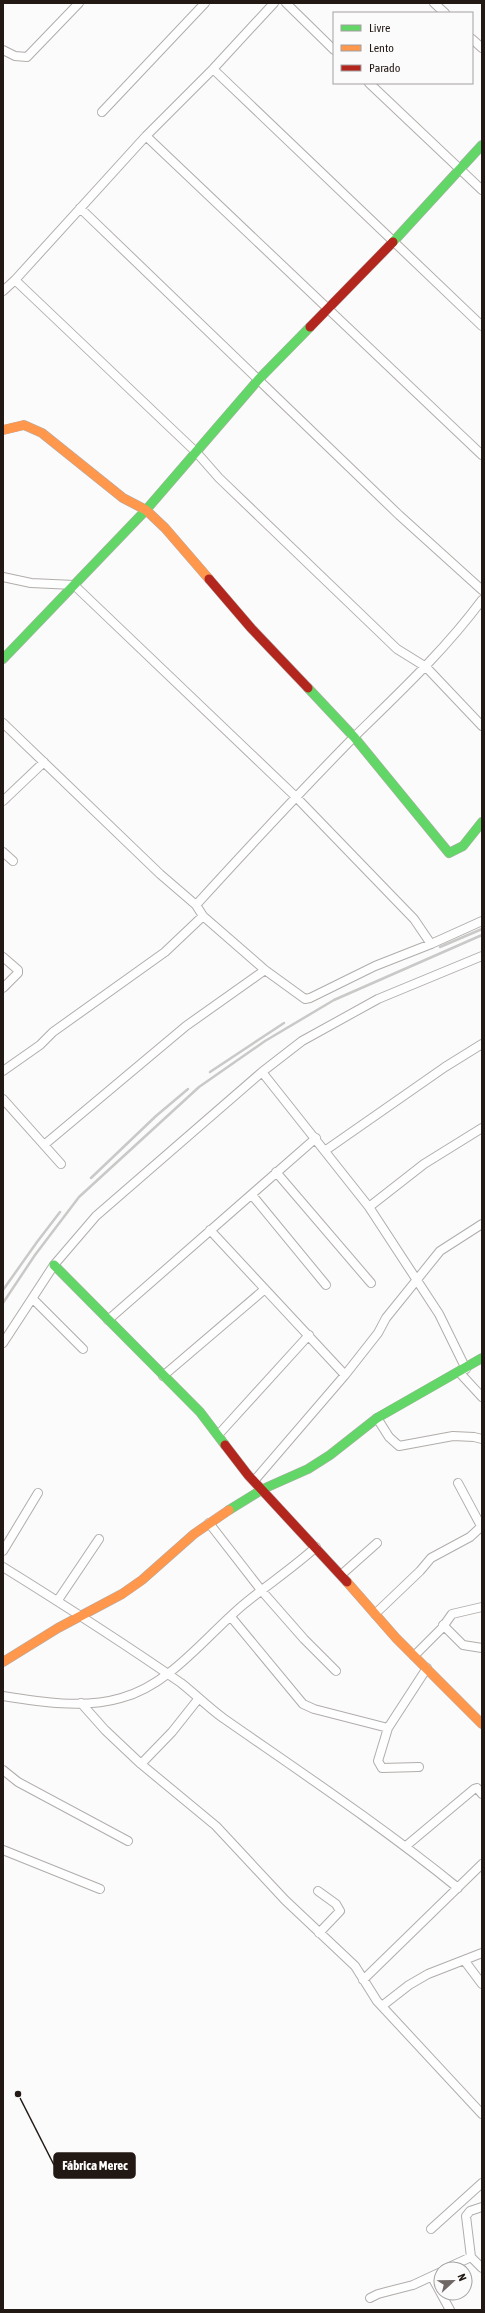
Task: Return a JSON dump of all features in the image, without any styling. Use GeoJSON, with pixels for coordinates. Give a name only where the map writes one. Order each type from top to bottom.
{"type":"FeatureCollection","features":[{"type":"Feature","properties":{"kind":"street"},"geometry":{"type":"LineString","coordinates":[[3,50],[15,56],[27,57],[79,3]]}},
{"type":"Feature","properties":{"kind":"street"},"geometry":{"type":"LineString","coordinates":[[102,112],[205,3]]}},
{"type":"Feature","properties":{"kind":"street"},"geometry":{"type":"LineString","coordinates":[[3,291],[15,280],[146,136],[213,69],[274,3]]}},
{"type":"Feature","properties":{"kind":"street"},"geometry":{"type":"LineString","coordinates":[[286,3],[333,49]]}},
{"type":"Feature","properties":{"kind":"street"},"geometry":{"type":"LineString","coordinates":[[434,3],[444,12]]}},
{"type":"Feature","properties":{"kind":"street"},"geometry":{"type":"LineString","coordinates":[[473,40],[482,48]]}},
{"type":"Feature","properties":{"kind":"street"},"geometry":{"type":"LineString","coordinates":[[213,69],[482,326]]}},
{"type":"Feature","properties":{"kind":"street"},"geometry":{"type":"LineString","coordinates":[[370,84],[482,190]]}},
{"type":"Feature","properties":{"kind":"street"},"geometry":{"type":"LineString","coordinates":[[146,136],[482,455]]}},
{"type":"Feature","properties":{"kind":"street"},"geometry":{"type":"LineString","coordinates":[[3,659],[146,510],[197,453],[259,379],[394,241],[482,145]]}},
{"type":"Feature","properties":{"kind":"street"},"geometry":{"type":"LineString","coordinates":[[80,208],[399,515],[482,590]]}},
{"type":"Feature","properties":{"kind":"street"},"geometry":{"type":"LineString","coordinates":[[15,280],[197,453],[219,478],[397,649],[426,667],[482,726]]}},
{"type":"Feature","properties":{"kind":"street"},"geometry":{"type":"LineString","coordinates":[[3,430],[9,427],[24,425],[42,433],[123,498],[146,510],[165,528],[250,628],[354,737],[448,853],[455,851],[463,844],[482,822]]}},
{"type":"Feature","properties":{"kind":"street"},"geometry":{"type":"LineString","coordinates":[[3,577],[31,583],[74,585],[296,797],[414,919],[432,944]]}},
{"type":"Feature","properties":{"kind":"street"},"geometry":{"type":"LineString","coordinates":[[196,905],[296,797],[354,737],[426,667],[459,631],[482,600]]}},
{"type":"Feature","properties":{"kind":"street"},"geometry":{"type":"LineString","coordinates":[[3,723],[160,874],[196,905],[203,916],[265,970],[305,999],[310,998],[375,966],[432,944],[482,922]]}},
{"type":"Feature","properties":{"kind":"street"},"geometry":{"type":"LineString","coordinates":[[3,801],[44,762]]}},
{"type":"Feature","properties":{"kind":"street"},"geometry":{"type":"LineString","coordinates":[[3,852],[13,861]]}},
{"type":"Feature","properties":{"kind":"street"},"geometry":{"type":"LineString","coordinates":[[3,1071],[40,1045],[53,1032],[165,952],[203,916]]}},
{"type":"Feature","properties":{"kind":"street"},"geometry":{"type":"LineString","coordinates":[[3,1343],[54,1265],[96,1216],[262,1072],[302,1041],[378,999],[482,956]]}},
{"type":"Feature","properties":{"kind":"street"},"geometry":{"type":"LineString","coordinates":[[3,957],[18,970],[18,973],[3,988]]}},
{"type":"Feature","properties":{"kind":"street"},"geometry":{"type":"LineString","coordinates":[[44,1145],[78,1119],[106,1091],[186,1026],[265,970]]}},
{"type":"Feature","properties":{"kind":"street"},"geometry":{"type":"LineString","coordinates":[[326,1150],[445,1067],[482,1044]]}},
{"type":"Feature","properties":{"kind":"street"},"geometry":{"type":"LineString","coordinates":[[262,1072],[326,1150],[369,1207],[439,1314],[462,1371],[482,1397]]}},
{"type":"Feature","properties":{"kind":"street"},"geometry":{"type":"LineString","coordinates":[[3,1099],[61,1164]]}},
{"type":"Feature","properties":{"kind":"street"},"geometry":{"type":"LineString","coordinates":[[369,1207],[424,1164],[482,1128]]}},
{"type":"Feature","properties":{"kind":"street"},"geometry":{"type":"LineString","coordinates":[[108,1320],[316,1138]]}},
{"type":"Feature","properties":{"kind":"street"},"geometry":{"type":"LineString","coordinates":[[276,1172],[371,1283]]}},
{"type":"Feature","properties":{"kind":"street"},"geometry":{"type":"LineString","coordinates":[[252,1195],[326,1285]]}},
{"type":"Feature","properties":{"kind":"street"},"geometry":{"type":"LineString","coordinates":[[254,1481],[345,1375],[440,1251],[482,1224]]}},
{"type":"Feature","properties":{"kind":"street"},"geometry":{"type":"LineString","coordinates":[[210,1230],[345,1375]]}},
{"type":"Feature","properties":{"kind":"street"},"geometry":{"type":"LineString","coordinates":[[54,1265],[200,1412],[219,1434],[240,1465],[254,1481],[316,1547],[414,1656],[481,1722]]}},
{"type":"Feature","properties":{"kind":"street"},"geometry":{"type":"LineString","coordinates":[[163,1376],[265,1289]]}},
{"type":"Feature","properties":{"kind":"street"},"geometry":{"type":"LineString","coordinates":[[33,1299],[83,1349]]}},
{"type":"Feature","properties":{"kind":"street"},"geometry":{"type":"LineString","coordinates":[[219,1434],[309,1335]]}},
{"type":"Feature","properties":{"kind":"street"},"geometry":{"type":"LineString","coordinates":[[5,1658],[122,1594],[142,1580],[209,1523],[262,1489],[308,1469],[330,1455],[377,1418],[462,1371],[482,1358]]}},
{"type":"Feature","properties":{"kind":"street"},"geometry":{"type":"LineString","coordinates":[[377,1418],[389,1437],[395,1443],[403,1446],[453,1436],[482,1439]]}},
{"type":"Feature","properties":{"kind":"street"},"geometry":{"type":"LineString","coordinates":[[375,1614],[420,1571],[431,1558],[470,1537],[482,1526],[458,1483]]}},
{"type":"Feature","properties":{"kind":"street"},"geometry":{"type":"LineString","coordinates":[[3,1551],[38,1493]]}},
{"type":"Feature","properties":{"kind":"street"},"geometry":{"type":"LineString","coordinates":[[209,1523],[261,1590],[304,1639],[336,1672]]}},
{"type":"Feature","properties":{"kind":"street"},"geometry":{"type":"LineString","coordinates":[[58,1600],[99,1539]]}},
{"type":"Feature","properties":{"kind":"street"},"geometry":{"type":"LineString","coordinates":[[341,1575],[377,1543]]}},
{"type":"Feature","properties":{"kind":"street"},"geometry":{"type":"LineString","coordinates":[[3,1696],[81,1703],[120,1698],[140,1692],[168,1674],[261,1590],[316,1547]]}},
{"type":"Feature","properties":{"kind":"street"},"geometry":{"type":"LineString","coordinates":[[3,1567],[82,1615],[168,1674],[216,1713],[267,1747],[406,1846],[458,1888]]}},
{"type":"Feature","properties":{"kind":"street"},"geometry":{"type":"LineString","coordinates":[[414,1656],[452,1614],[482,1607]]}},
{"type":"Feature","properties":{"kind":"street"},"geometry":{"type":"LineString","coordinates":[[231,1617],[302,1704],[314,1709],[388,1728]]}},
{"type":"Feature","properties":{"kind":"street"},"geometry":{"type":"LineString","coordinates":[[443,1625],[463,1644],[482,1648]]}},
{"type":"Feature","properties":{"kind":"street"},"geometry":{"type":"LineString","coordinates":[[419,1767],[388,1769],[379,1766],[378,1761],[388,1728],[427,1668]]}},
{"type":"Feature","properties":{"kind":"street"},"geometry":{"type":"LineString","coordinates":[[141,1764],[172,1732],[199,1698]]}},
{"type":"Feature","properties":{"kind":"street"},"geometry":{"type":"LineString","coordinates":[[81,1703],[105,1730],[141,1764],[216,1826],[285,1900],[355,1966],[363,1980],[382,2006],[482,2114]]}},
{"type":"Feature","properties":{"kind":"street"},"geometry":{"type":"LineString","coordinates":[[3,1770],[18,1782],[128,1841]]}},
{"type":"Feature","properties":{"kind":"street"},"geometry":{"type":"LineString","coordinates":[[406,1846],[474,1789],[477,1788],[482,1794]]}},
{"type":"Feature","properties":{"kind":"street"},"geometry":{"type":"LineString","coordinates":[[3,1850],[100,1889]]}},
{"type":"Feature","properties":{"kind":"street"},"geometry":{"type":"LineString","coordinates":[[363,1980],[482,1864]]}},
{"type":"Feature","properties":{"kind":"street"},"geometry":{"type":"LineString","coordinates":[[318,1891],[336,1904],[340,1911],[320,1933]]}},
{"type":"Feature","properties":{"kind":"street"},"geometry":{"type":"LineString","coordinates":[[382,2006],[409,1985],[428,1974],[482,1953]]}},
{"type":"Feature","properties":{"kind":"street"},"geometry":{"type":"LineString","coordinates":[[464,1960],[482,1984]]}},
{"type":"Feature","properties":{"kind":"street"},"geometry":{"type":"LineString","coordinates":[[431,2230],[482,2183]]}},
{"type":"Feature","properties":{"kind":"street"},"geometry":{"type":"LineString","coordinates":[[482,2207],[470,2211],[466,2216],[471,2257],[482,2268]]}},
{"type":"Feature","properties":{"kind":"street"},"geometry":{"type":"LineString","coordinates":[[462,2261],[471,2257]]}},
{"type":"Feature","properties":{"kind":"street"},"geometry":{"type":"LineString","coordinates":[[370,2298],[378,2294],[404,2289],[432,2277],[450,2310]]}},
{"type":"Feature","properties":{"kind":"railway"},"geometry":{"type":"LineString","coordinates":[[440,947],[482,929]]}},
{"type":"Feature","properties":{"kind":"railway"},"geometry":{"type":"LineString","coordinates":[[3,1303],[35,1255],[79,1197],[199,1087],[265,1041],[334,1000],[482,935]]}},
{"type":"Feature","properties":{"kind":"railway"},"geometry":{"type":"LineString","coordinates":[[210,1072],[284,1023]]}},
{"type":"Feature","properties":{"kind":"railway"},"geometry":{"type":"LineString","coordinates":[[91,1178],[156,1116],[188,1089]]}},
{"type":"Feature","properties":{"kind":"railway"},"geometry":{"type":"LineString","coordinates":[[3,1290],[60,1212]]}},
{"type":"Feature","properties":{"kind":"traffic: fast"},"geometry":{"type":"LineString","coordinates":[[393,242],[482,145]]}},
{"type":"Feature","properties":{"kind":"traffic: fast"},"geometry":{"type":"LineString","coordinates":[[3,659],[146,510],[259,379],[310,327]]}},
{"type":"Feature","properties":{"kind":"traffic: fast"},"geometry":{"type":"LineString","coordinates":[[308,688],[354,737],[449,853],[463,846],[482,822]]}},
{"type":"Feature","properties":{"kind":"traffic: fast"},"geometry":{"type":"LineString","coordinates":[[54,1265],[200,1412],[225,1445]]}},
{"type":"Feature","properties":{"kind":"traffic: fast"},"geometry":{"type":"LineString","coordinates":[[229,1510],[263,1489],[308,1469],[330,1455],[377,1418],[482,1358]]}},
{"type":"Feature","properties":{"kind":"traffic: slow"},"geometry":{"type":"LineString","coordinates":[[3,430],[24,425],[42,433],[123,498],[146,510],[165,528],[209,579]]}},
{"type":"Feature","properties":{"kind":"traffic: slow"},"geometry":{"type":"LineString","coordinates":[[3,1662],[58,1628],[122,1594],[142,1580],[194,1534],[229,1510]]}},
{"type":"Feature","properties":{"kind":"traffic: slow"},"geometry":{"type":"LineString","coordinates":[[347,1582],[396,1638],[482,1724]]}},
{"type":"Feature","properties":{"kind":"traffic: jam"},"geometry":{"type":"LineString","coordinates":[[310,327],[393,242]]}},
{"type":"Feature","properties":{"kind":"traffic: jam"},"geometry":{"type":"LineString","coordinates":[[209,579],[251,628],[308,688]]}},
{"type":"Feature","properties":{"kind":"traffic: jam"},"geometry":{"type":"LineString","coordinates":[[225,1445],[248,1475],[347,1582]]}},
{"type":"Feature","properties":{"kind":"place","name":"Fábrica Merec"},"geometry":{"type":"Point","coordinates":[18,2094]}}]}
